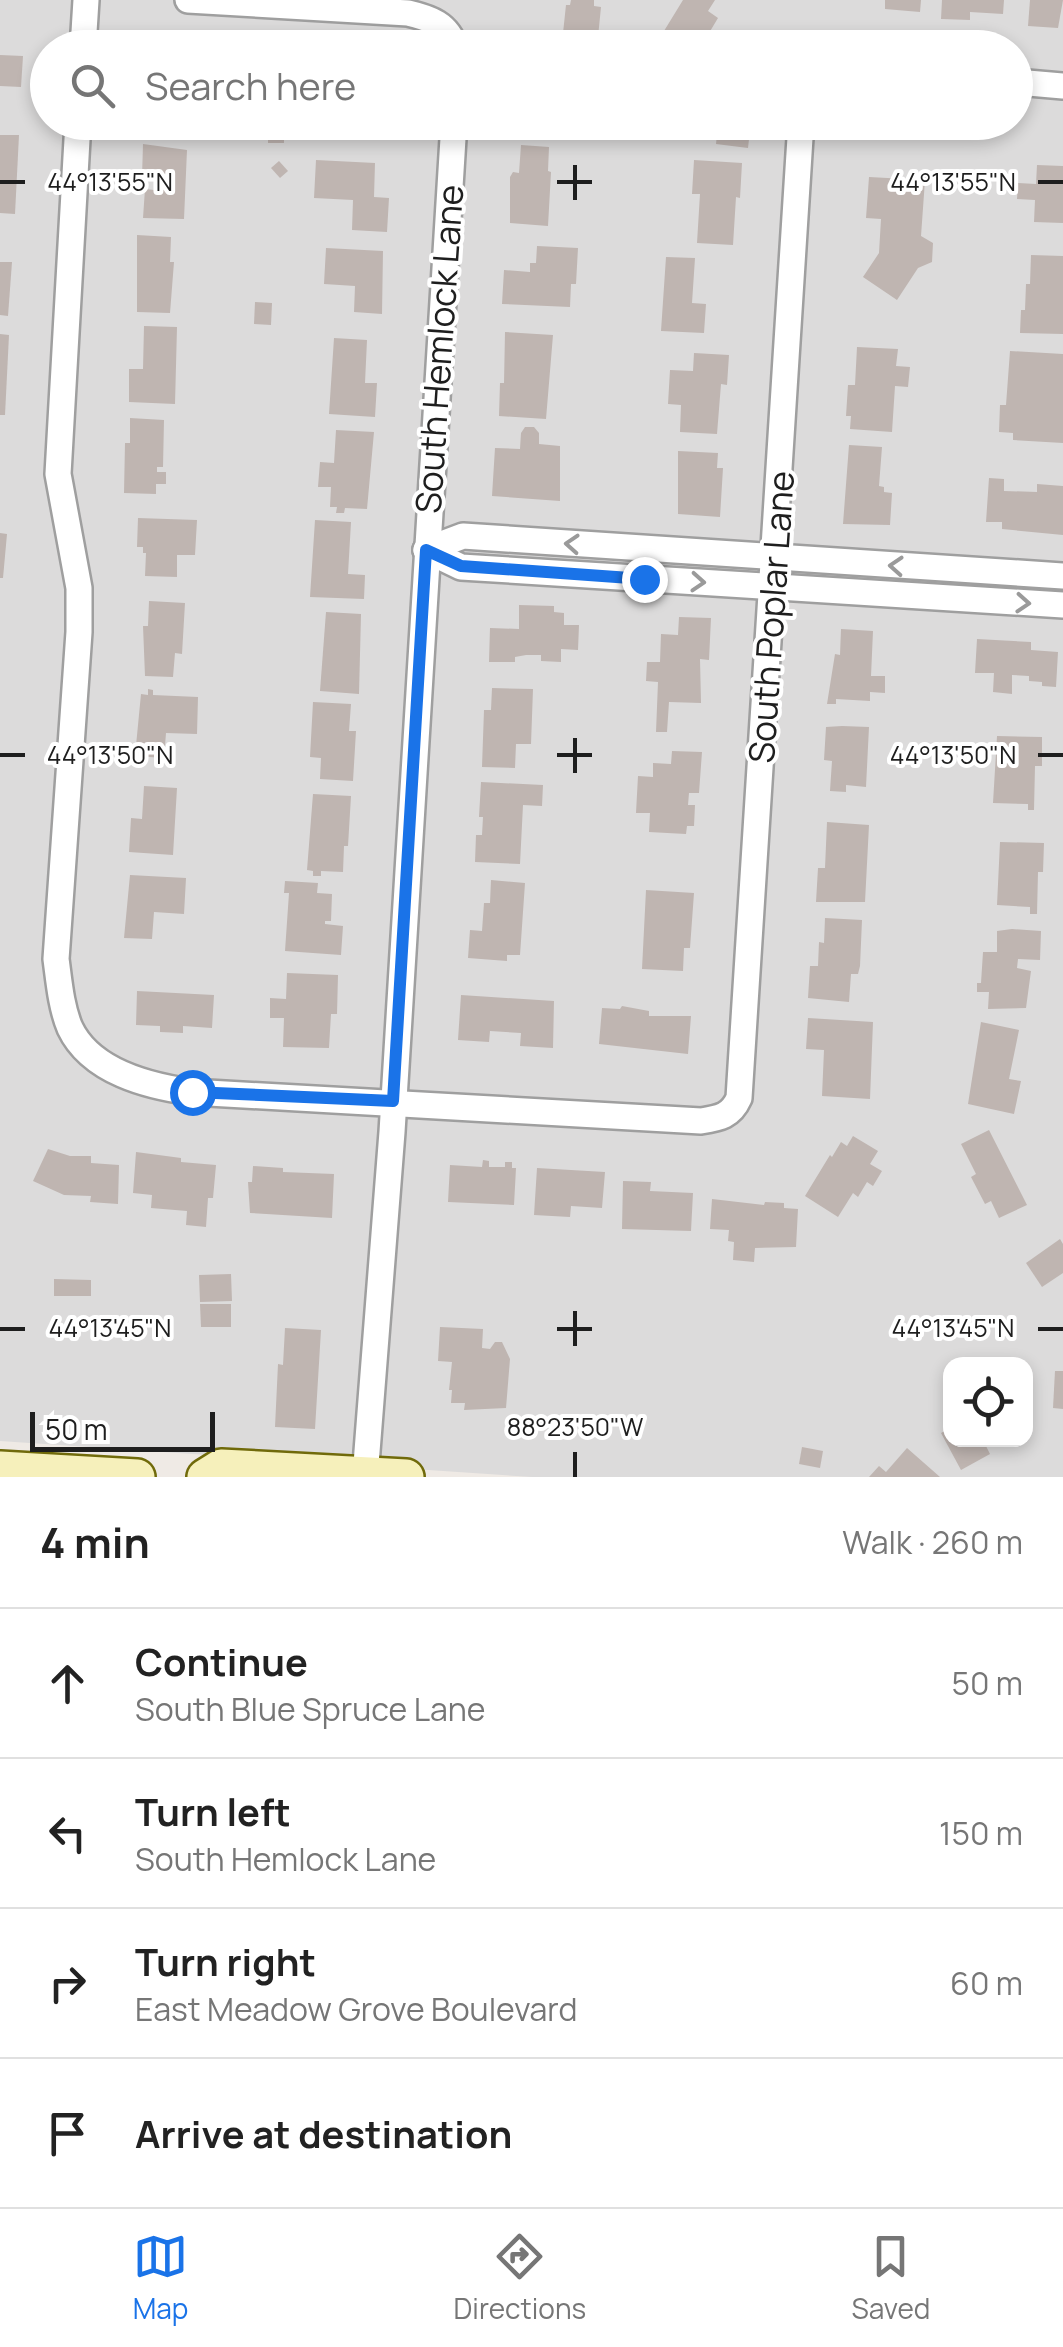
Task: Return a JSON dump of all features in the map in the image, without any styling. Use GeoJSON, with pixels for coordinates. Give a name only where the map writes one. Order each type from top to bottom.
{"type":"FeatureCollection","features":[{"type":"Feature","properties":{"kind":"main road"},"geometry":{"type":"LineString","coordinates":[[205,1477],[221,1467],[406,1477]]}},
{"type":"Feature","properties":{"kind":"main road"},"geometry":{"type":"LineString","coordinates":[[0,1469],[137,1477]]}},
{"type":"Feature","properties":{"kind":"street"},"geometry":{"type":"LineString","coordinates":[[84,30],[86,0]]}},
{"type":"Feature","properties":{"kind":"street"},"geometry":{"type":"LineString","coordinates":[[188,0],[408,13],[427,17],[441,30]]}},
{"type":"Feature","properties":{"kind":"street"},"geometry":{"type":"LineString","coordinates":[[1033,83],[1063,86]]}},
{"type":"Feature","properties":{"kind":"street"},"geometry":{"type":"LineString","coordinates":[[77,140],[58,474],[79,588],[56,959],[71,1030],[94,1057],[151,1086],[192,1092],[393,1101]]}},
{"type":"Feature","properties":{"kind":"street","name":"South Hemlock Lane"},"geometry":{"type":"LineString","coordinates":[[366,1476],[453,140]]}},
{"type":"Feature","properties":{"kind":"street","name":"South Poplar Lane"},"geometry":{"type":"LineString","coordinates":[[393,1101],[701,1121],[721,1118],[733,1110],[739,1098],[800,140]]}},
{"type":"Feature","properties":{"kind":"street"},"geometry":{"type":"LineString","coordinates":[[426,550],[463,536],[1063,576]]}},
{"type":"Feature","properties":{"kind":"street"},"geometry":{"type":"LineString","coordinates":[[426,550],[461,566],[1063,606]]}},
{"type":"Feature","properties":{"kind":"shaded area"},"geometry":{"type":"Polygon","coordinates":[[[0,0],[1063,0],[1063,1477],[532,1477],[0,1441],[0,0]]]}},
{"type":"Feature","properties":{"kind":"building"},"geometry":{"type":"Polygon","coordinates":[[[571,0],[594,0],[594,6],[601,7],[599,30],[563,30],[566,5],[571,0]]]}},
{"type":"Feature","properties":{"kind":"building"},"geometry":{"type":"Polygon","coordinates":[[[683,0],[715,0],[708,11],[718,18],[711,30],[665,30],[683,0]]]}},
{"type":"Feature","properties":{"kind":"building"},"geometry":{"type":"Polygon","coordinates":[[[885,0],[921,0],[920,12],[885,9],[885,0]]]}},
{"type":"Feature","properties":{"kind":"building"},"geometry":{"type":"Polygon","coordinates":[[[942,0],[1004,0],[1003,14],[970,12],[970,20],[941,19],[942,0]]]}},
{"type":"Feature","properties":{"kind":"building"},"geometry":{"type":"Polygon","coordinates":[[[1030,0],[1063,0],[1058,28],[1028,26],[1030,0]]]}},
{"type":"Feature","properties":{"kind":"building"},"geometry":{"type":"Polygon","coordinates":[[[0,55],[23,56],[21,87],[0,86],[0,55]]]}},
{"type":"Feature","properties":{"kind":"building"},"geometry":{"type":"Polygon","coordinates":[[[0,135],[19,135],[15,214],[0,213],[0,135]]]}},
{"type":"Feature","properties":{"kind":"building"},"geometry":{"type":"Polygon","coordinates":[[[716,140],[749,140],[748,148],[716,144],[716,140]]]}},
{"type":"Feature","properties":{"kind":"building"},"geometry":{"type":"Polygon","coordinates":[[[143,144],[187,150],[184,219],[143,218],[145,189],[154,190],[154,177],[142,177],[143,144]]]}},
{"type":"Feature","properties":{"kind":"building"},"geometry":{"type":"Polygon","coordinates":[[[521,145],[549,147],[548,226],[510,223],[510,177],[513,172],[519,173],[521,145]]]}},
{"type":"Feature","properties":{"kind":"building"},"geometry":{"type":"Polygon","coordinates":[[[316,160],[375,163],[374,197],[389,198],[387,232],[352,230],[353,200],[314,198],[316,160]]]}},
{"type":"Feature","properties":{"kind":"building"},"geometry":{"type":"Polygon","coordinates":[[[694,160],[742,163],[733,245],[697,243],[700,194],[692,194],[694,160]]]}},
{"type":"Feature","properties":{"kind":"building"},"geometry":{"type":"Polygon","coordinates":[[[279,161],[288,171],[280,178],[271,168],[279,161]]]}},
{"type":"Feature","properties":{"kind":"building"},"geometry":{"type":"Polygon","coordinates":[[[1037,165],[1063,166],[1063,223],[1034,222],[1035,200],[1017,199],[1018,183],[1036,184],[1037,165]]]}},
{"type":"Feature","properties":{"kind":"building"},"geometry":{"type":"Polygon","coordinates":[[[869,177],[925,180],[921,236],[933,243],[932,262],[918,268],[897,300],[863,277],[879,253],[881,219],[866,218],[869,177]]]}},
{"type":"Feature","properties":{"kind":"building"},"geometry":{"type":"Polygon","coordinates":[[[137,235],[171,237],[170,262],[174,262],[170,313],[137,312],[137,235]]]}},
{"type":"Feature","properties":{"kind":"building"},"geometry":{"type":"Polygon","coordinates":[[[537,246],[578,248],[570,307],[502,304],[504,270],[530,272],[530,263],[536,263],[537,246]]]}},
{"type":"Feature","properties":{"kind":"building"},"geometry":{"type":"Polygon","coordinates":[[[326,248],[383,251],[382,314],[354,312],[355,286],[324,284],[326,248]]]}},
{"type":"Feature","properties":{"kind":"building"},"geometry":{"type":"Polygon","coordinates":[[[1031,255],[1063,256],[1063,334],[1020,333],[1026,284],[1030,284],[1031,255]]]}},
{"type":"Feature","properties":{"kind":"building"},"geometry":{"type":"Polygon","coordinates":[[[666,257],[695,258],[692,303],[706,304],[704,333],[661,331],[666,257]]]}},
{"type":"Feature","properties":{"kind":"building"},"geometry":{"type":"Polygon","coordinates":[[[0,262],[12,262],[8,316],[0,315],[0,262]]]}},
{"type":"Feature","properties":{"kind":"building"},"geometry":{"type":"Polygon","coordinates":[[[255,302],[272,303],[271,325],[254,324],[255,302]]]}},
{"type":"Feature","properties":{"kind":"building"},"geometry":{"type":"Polygon","coordinates":[[[144,326],[177,327],[175,404],[129,402],[129,369],[143,369],[144,326]]]}},
{"type":"Feature","properties":{"kind":"building"},"geometry":{"type":"Polygon","coordinates":[[[505,332],[553,335],[546,419],[499,416],[505,332]]]}},
{"type":"Feature","properties":{"kind":"building"},"geometry":{"type":"Polygon","coordinates":[[[0,334],[9,335],[5,415],[0,415],[0,334]]]}},
{"type":"Feature","properties":{"kind":"building"},"geometry":{"type":"Polygon","coordinates":[[[334,338],[367,340],[365,383],[377,383],[375,417],[329,414],[334,338]]]}},
{"type":"Feature","properties":{"kind":"building"},"geometry":{"type":"Polygon","coordinates":[[[857,347],[898,349],[896,366],[910,367],[908,387],[895,386],[892,432],[850,429],[851,416],[846,416],[848,385],[855,385],[857,347]]]}},
{"type":"Feature","properties":{"kind":"building"},"geometry":{"type":"Polygon","coordinates":[[[1010,351],[1063,354],[1063,443],[1013,440],[1013,433],[999,432],[1000,405],[1006,405],[1010,351]]]}},
{"type":"Feature","properties":{"kind":"building"},"geometry":{"type":"Polygon","coordinates":[[[694,353],[729,355],[727,385],[721,384],[717,434],[680,432],[681,405],[668,404],[670,370],[693,371],[694,353]]]}},
{"type":"Feature","properties":{"kind":"building"},"geometry":{"type":"Polygon","coordinates":[[[130,418],[164,420],[163,467],[157,467],[157,472],[166,472],[166,484],[156,484],[156,494],[124,493],[130,418]]]}},
{"type":"Feature","properties":{"kind":"building"},"geometry":{"type":"Polygon","coordinates":[[[525,427],[534,427],[539,433],[539,444],[560,446],[560,501],[492,496],[495,448],[520,449],[525,427]]]}},
{"type":"Feature","properties":{"kind":"building"},"geometry":{"type":"Polygon","coordinates":[[[336,430],[374,432],[367,509],[345,508],[344,513],[336,513],[337,507],[330,507],[331,487],[318,487],[320,462],[334,463],[336,430]]]}},
{"type":"Feature","properties":{"kind":"building"},"geometry":{"type":"Polygon","coordinates":[[[849,445],[882,447],[879,486],[892,493],[890,525],[843,524],[849,445]]]}},
{"type":"Feature","properties":{"kind":"building"},"geometry":{"type":"Polygon","coordinates":[[[678,451],[718,453],[717,468],[723,468],[720,517],[678,514],[678,451]]]}},
{"type":"Feature","properties":{"kind":"building"},"geometry":{"type":"Polygon","coordinates":[[[989,478],[1004,479],[1004,491],[1037,492],[1037,484],[1063,486],[1063,535],[1002,529],[1002,522],[986,522],[989,478]]]}},
{"type":"Feature","properties":{"kind":"building"},"geometry":{"type":"Polygon","coordinates":[[[138,518],[197,520],[195,555],[177,555],[177,577],[145,576],[146,553],[143,547],[137,547],[138,518]]]}},
{"type":"Feature","properties":{"kind":"building"},"geometry":{"type":"Polygon","coordinates":[[[315,520],[351,522],[348,574],[365,575],[364,599],[310,597],[315,520]]]}},
{"type":"Feature","properties":{"kind":"building"},"geometry":{"type":"Polygon","coordinates":[[[0,533],[7,534],[3,578],[0,578],[0,533]]]}},
{"type":"Feature","properties":{"kind":"building"},"geometry":{"type":"Polygon","coordinates":[[[149,601],[185,603],[182,654],[175,653],[173,677],[145,676],[143,626],[148,626],[149,601]]]}},
{"type":"Feature","properties":{"kind":"building"},"geometry":{"type":"Polygon","coordinates":[[[519,605],[554,606],[554,612],[564,613],[564,625],[579,625],[578,650],[561,649],[561,662],[526,655],[515,657],[515,662],[489,662],[490,628],[519,629],[519,605]]]}},
{"type":"Feature","properties":{"kind":"building"},"geometry":{"type":"Polygon","coordinates":[[[326,612],[361,614],[359,694],[320,691],[326,612]]]}},
{"type":"Feature","properties":{"kind":"building"},"geometry":{"type":"Polygon","coordinates":[[[679,617],[711,618],[709,660],[700,659],[701,703],[669,702],[667,732],[656,732],[658,682],[646,681],[647,662],[660,662],[661,634],[678,635],[679,617]]]}},
{"type":"Feature","properties":{"kind":"building"},"geometry":{"type":"Polygon","coordinates":[[[841,629],[873,631],[871,676],[885,676],[885,693],[870,692],[870,701],[836,699],[836,704],[827,704],[835,654],[840,655],[841,629]]]}},
{"type":"Feature","properties":{"kind":"building"},"geometry":{"type":"Polygon","coordinates":[[[977,639],[1031,642],[1031,650],[1058,652],[1056,687],[1029,681],[1029,676],[1012,675],[1012,694],[993,692],[994,673],[975,673],[977,639]]]}},
{"type":"Feature","properties":{"kind":"building"},"geometry":{"type":"Polygon","coordinates":[[[492,688],[533,689],[531,744],[516,744],[515,768],[482,767],[484,710],[491,710],[492,688]]]}},
{"type":"Feature","properties":{"kind":"building"},"geometry":{"type":"Polygon","coordinates":[[[148,689],[153,690],[153,695],[198,697],[197,734],[166,733],[164,758],[135,756],[141,694],[148,695],[148,689]]]}},
{"type":"Feature","properties":{"kind":"building"},"geometry":{"type":"Polygon","coordinates":[[[313,702],[351,704],[349,731],[356,731],[353,781],[320,779],[321,758],[310,757],[313,702]]]}},
{"type":"Feature","properties":{"kind":"building"},"geometry":{"type":"Polygon","coordinates":[[[826,727],[869,727],[866,787],[846,785],[846,792],[830,791],[832,761],[824,760],[826,727]]]}},
{"type":"Feature","properties":{"kind":"building"},"geometry":{"type":"Polygon","coordinates":[[[997,736],[1042,737],[1042,766],[1035,766],[1034,810],[1028,810],[1028,804],[993,803],[997,736]]]}},
{"type":"Feature","properties":{"kind":"building"},"geometry":{"type":"Polygon","coordinates":[[[672,751],[702,752],[699,793],[689,793],[688,805],[695,805],[694,826],[687,826],[686,834],[649,832],[650,813],[636,813],[638,776],[653,777],[653,763],[671,764],[672,751]]]}},
{"type":"Feature","properties":{"kind":"building"},"geometry":{"type":"Polygon","coordinates":[[[481,782],[543,785],[542,806],[523,805],[520,864],[475,862],[476,835],[482,835],[481,782]]]}},
{"type":"Feature","properties":{"kind":"building"},"geometry":{"type":"Polygon","coordinates":[[[144,786],[177,788],[173,855],[129,852],[131,818],[142,819],[144,786]]]}},
{"type":"Feature","properties":{"kind":"building"},"geometry":{"type":"Polygon","coordinates":[[[313,794],[351,796],[343,872],[321,871],[321,876],[313,876],[313,871],[307,870],[313,794]]]}},
{"type":"Feature","properties":{"kind":"building"},"geometry":{"type":"Polygon","coordinates":[[[827,822],[869,825],[865,902],[816,902],[818,868],[825,868],[827,822]]]}},
{"type":"Feature","properties":{"kind":"building"},"geometry":{"type":"Polygon","coordinates":[[[1000,842],[1044,843],[1043,872],[1038,872],[1037,914],[1030,914],[1030,907],[997,905],[1000,842]]]}},
{"type":"Feature","properties":{"kind":"building"},"geometry":{"type":"Polygon","coordinates":[[[130,875],[186,878],[184,914],[154,912],[152,939],[124,938],[130,875]]]}},
{"type":"Feature","properties":{"kind":"building"},"geometry":{"type":"Polygon","coordinates":[[[491,880],[525,883],[520,955],[507,955],[507,961],[468,958],[470,930],[482,931],[484,903],[490,903],[491,880]]]}},
{"type":"Feature","properties":{"kind":"building"},"geometry":{"type":"Polygon","coordinates":[[[285,881],[318,883],[317,893],[332,894],[331,921],[325,924],[343,926],[341,955],[285,951],[289,893],[284,893],[285,881]]]}},
{"type":"Feature","properties":{"kind":"building"},"geometry":{"type":"Polygon","coordinates":[[[646,890],[694,893],[690,948],[684,948],[683,971],[642,969],[646,890]]]}},
{"type":"Feature","properties":{"kind":"building"},"geometry":{"type":"Polygon","coordinates":[[[825,918],[862,920],[860,966],[858,974],[851,974],[849,1002],[808,998],[810,966],[818,966],[825,918]]]}},
{"type":"Feature","properties":{"kind":"building"},"geometry":{"type":"Polygon","coordinates":[[[997,931],[1041,931],[1040,960],[1018,959],[1017,968],[1031,971],[1026,1008],[988,1009],[989,992],[977,992],[983,952],[997,952],[997,931]]]}},
{"type":"Feature","properties":{"kind":"building"},"geometry":{"type":"Polygon","coordinates":[[[287,973],[338,975],[337,1014],[331,1014],[329,1048],[283,1047],[284,1018],[270,1018],[270,998],[286,999],[287,973]]]}},
{"type":"Feature","properties":{"kind":"building"},"geometry":{"type":"Polygon","coordinates":[[[137,991],[214,995],[212,1028],[183,1026],[183,1033],[160,1032],[160,1026],[136,1025],[137,991]]]}},
{"type":"Feature","properties":{"kind":"building"},"geometry":{"type":"Polygon","coordinates":[[[461,995],[554,1001],[553,1048],[520,1046],[521,1033],[490,1031],[489,1042],[458,1040],[461,995]]]}},
{"type":"Feature","properties":{"kind":"building"},"geometry":{"type":"Polygon","coordinates":[[[622,1006],[649,1011],[649,1016],[691,1016],[688,1054],[599,1044],[602,1008],[622,1006]]]}},
{"type":"Feature","properties":{"kind":"building"},"geometry":{"type":"Polygon","coordinates":[[[808,1018],[873,1022],[870,1099],[822,1096],[824,1050],[806,1049],[808,1018]]]}},
{"type":"Feature","properties":{"kind":"building"},"geometry":{"type":"Polygon","coordinates":[[[981,1022],[1019,1030],[1009,1079],[1021,1081],[1014,1114],[968,1104],[981,1022]]]}},
{"type":"Feature","properties":{"kind":"building"},"geometry":{"type":"Polygon","coordinates":[[[989,1130],[1027,1205],[999,1218],[991,1201],[985,1204],[971,1177],[976,1174],[961,1144],[989,1130]]]}},
{"type":"Feature","properties":{"kind":"building"},"geometry":{"type":"Polygon","coordinates":[[[853,1136],[878,1151],[870,1164],[882,1171],[873,1186],[867,1182],[858,1197],[853,1193],[838,1217],[805,1196],[830,1155],[841,1142],[847,1146],[853,1136]]]}},
{"type":"Feature","properties":{"kind":"building"},"geometry":{"type":"Polygon","coordinates":[[[48,1149],[70,1156],[91,1156],[91,1163],[119,1165],[118,1204],[90,1202],[91,1196],[64,1195],[33,1181],[48,1149]]]}},
{"type":"Feature","properties":{"kind":"building"},"geometry":{"type":"Polygon","coordinates":[[[136,1152],[216,1165],[206,1227],[186,1225],[187,1211],[151,1208],[152,1195],[133,1193],[136,1152]]]}},
{"type":"Feature","properties":{"kind":"building"},"geometry":{"type":"Polygon","coordinates":[[[483,1160],[489,1161],[489,1167],[505,1167],[505,1162],[512,1162],[512,1168],[516,1168],[514,1205],[448,1202],[450,1165],[482,1167],[483,1160]]]}},
{"type":"Feature","properties":{"kind":"building"},"geometry":{"type":"Polygon","coordinates":[[[253,1166],[283,1168],[283,1172],[334,1174],[332,1218],[250,1213],[248,1182],[252,1182],[253,1166]]]}},
{"type":"Feature","properties":{"kind":"building"},"geometry":{"type":"Polygon","coordinates":[[[537,1168],[605,1172],[602,1208],[571,1206],[570,1217],[534,1215],[537,1168]]]}},
{"type":"Feature","properties":{"kind":"building"},"geometry":{"type":"Polygon","coordinates":[[[623,1181],[651,1182],[650,1191],[693,1193],[691,1231],[622,1229],[623,1181]]]}},
{"type":"Feature","properties":{"kind":"building"},"geometry":{"type":"Polygon","coordinates":[[[712,1199],[764,1205],[784,1203],[784,1208],[798,1209],[796,1247],[755,1248],[754,1262],[733,1260],[734,1242],[728,1241],[729,1230],[710,1229],[712,1199]]]}},
{"type":"Feature","properties":{"kind":"building"},"geometry":{"type":"Polygon","coordinates":[[[1060,1239],[1063,1273],[1042,1287],[1026,1263],[1060,1239]]]}},
{"type":"Feature","properties":{"kind":"building"},"geometry":{"type":"Polygon","coordinates":[[[231,1274],[232,1301],[200,1302],[199,1275],[231,1274]]]}},
{"type":"Feature","properties":{"kind":"building"},"geometry":{"type":"Polygon","coordinates":[[[54,1279],[91,1280],[91,1296],[54,1296],[54,1279]]]}},
{"type":"Feature","properties":{"kind":"building"},"geometry":{"type":"Polygon","coordinates":[[[200,1304],[231,1304],[231,1327],[201,1327],[200,1304]]]}},
{"type":"Feature","properties":{"kind":"building"},"geometry":{"type":"Polygon","coordinates":[[[440,1327],[483,1329],[482,1348],[490,1349],[495,1342],[502,1342],[510,1359],[506,1408],[464,1410],[465,1403],[451,1403],[452,1362],[438,1361],[440,1327]]]}},
{"type":"Feature","properties":{"kind":"building"},"geometry":{"type":"Polygon","coordinates":[[[285,1328],[321,1330],[315,1429],[275,1427],[278,1364],[283,1365],[285,1328]]]}},
{"type":"Feature","properties":{"kind":"building"},"geometry":{"type":"Polygon","coordinates":[[[1055,1371],[1063,1371],[1063,1409],[1053,1408],[1055,1371]]]}},
{"type":"Feature","properties":{"kind":"building"},"geometry":{"type":"Polygon","coordinates":[[[802,1447],[823,1451],[820,1468],[799,1464],[802,1447]]]}},
{"type":"Feature","properties":{"kind":"building"},"geometry":{"type":"Polygon","coordinates":[[[949,1447],[986,1447],[990,1454],[961,1470],[949,1447]]]}},
{"type":"Feature","properties":{"kind":"building"},"geometry":{"type":"Polygon","coordinates":[[[907,1448],[940,1477],[869,1477],[879,1466],[886,1472],[907,1448]]]}},
{"type":"Feature","properties":{"kind":"route"},"geometry":{"type":"LineString","coordinates":[[192,1092],[393,1101],[426,550],[461,566],[644,579]]}}]}
